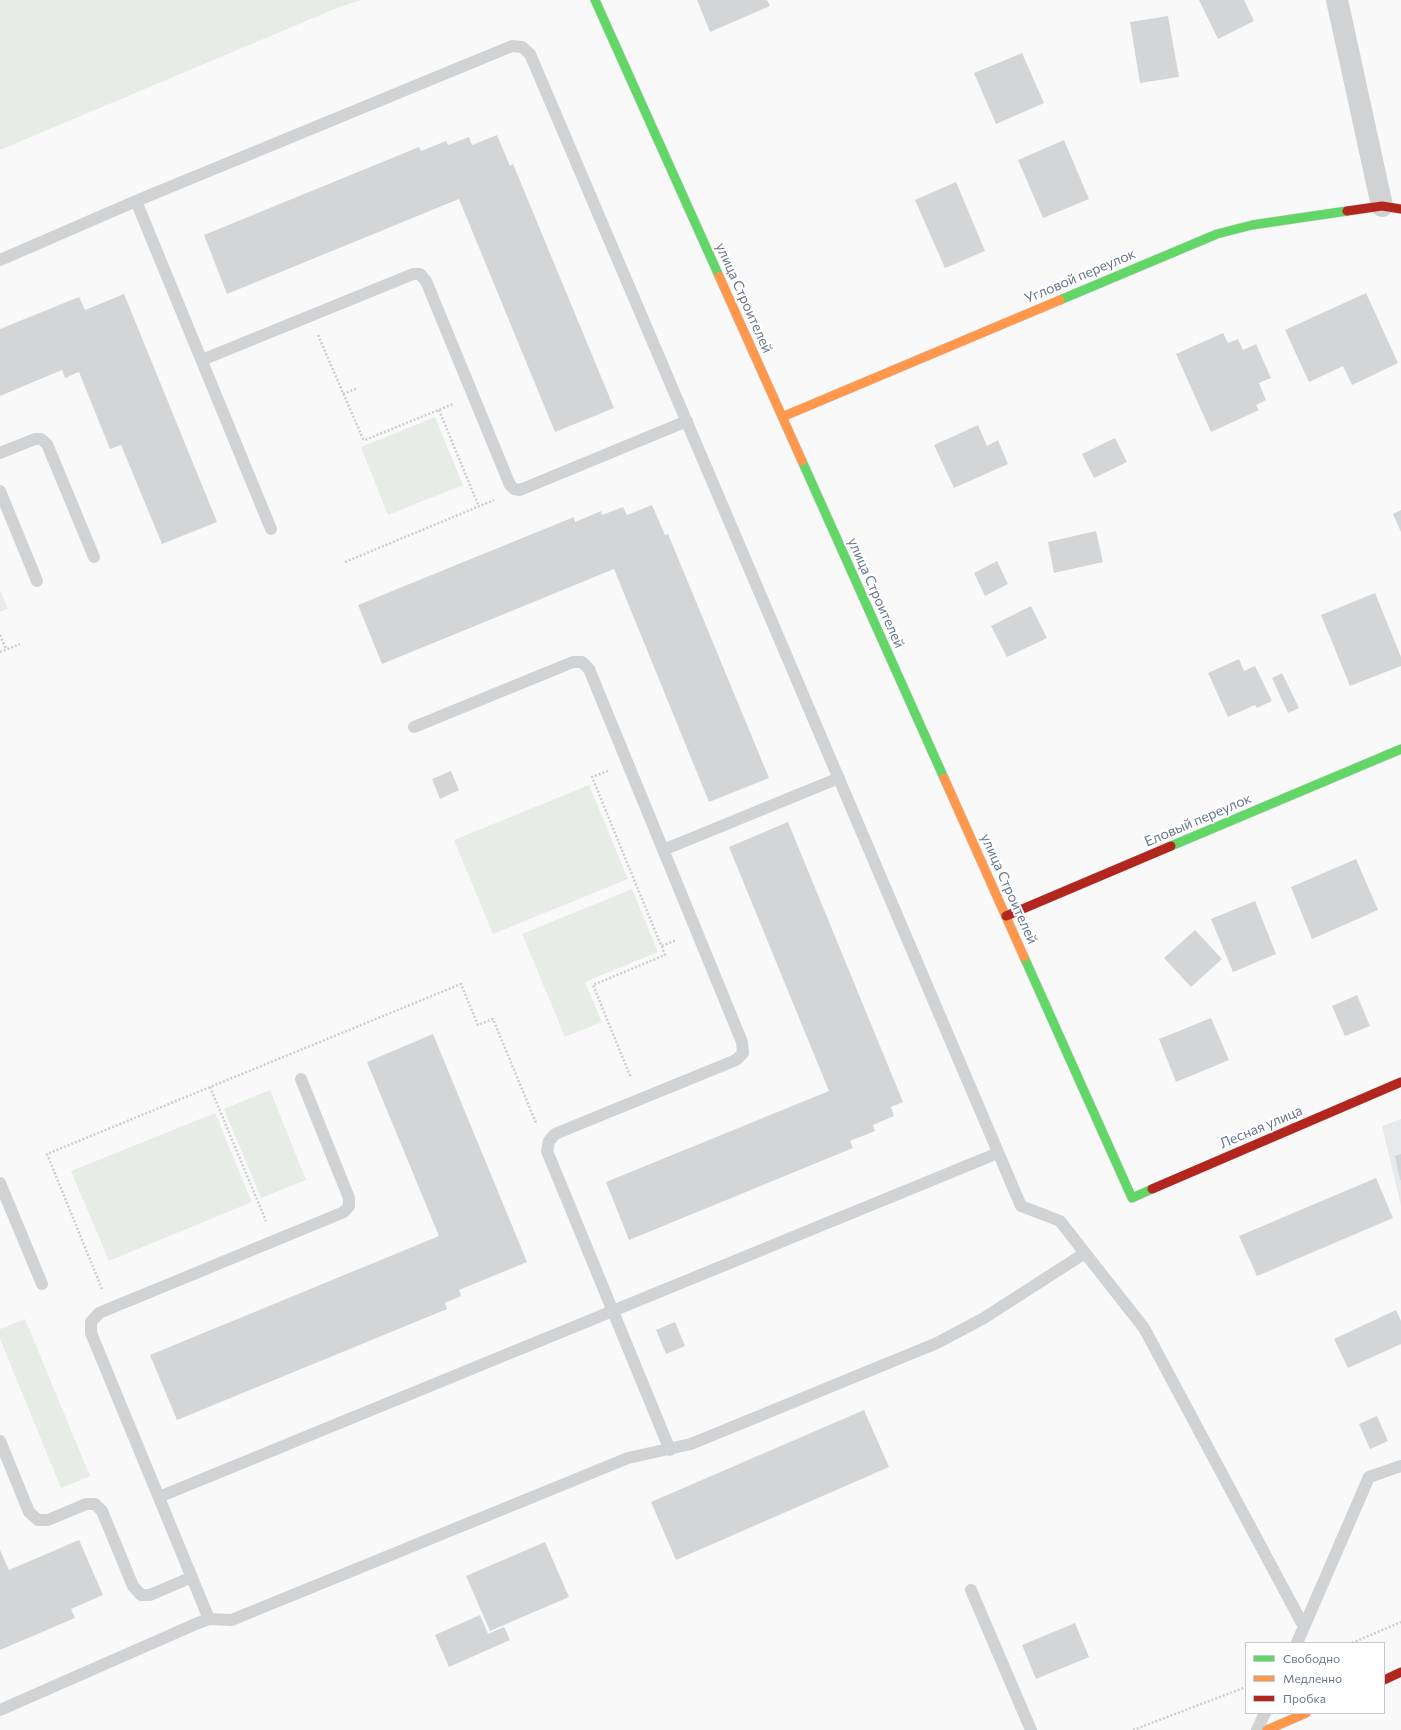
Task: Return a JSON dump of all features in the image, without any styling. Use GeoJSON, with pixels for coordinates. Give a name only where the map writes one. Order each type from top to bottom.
{"type":"FeatureCollection","features":[{"type":"Feature","properties":{"kind":"street","name":"улица Строителей"},"geometry":{"type":"LineString","coordinates":[[595,0],[1132,1198]]}},
{"type":"Feature","properties":{"kind":"street"},"geometry":{"type":"LineString","coordinates":[[1336,0],[1392,207]]}},
{"type":"Feature","properties":{"kind":"street","name":"Угловой переулок"},"geometry":{"type":"LineString","coordinates":[[782,417],[1217,234],[1252,225],[1392,207]]}},
{"type":"Feature","properties":{"kind":"street","name":"Еловый переулок"},"geometry":{"type":"LineString","coordinates":[[1006,916],[1401,749]]}},
{"type":"Feature","properties":{"kind":"street","name":"Лесная улица"},"geometry":{"type":"LineString","coordinates":[[1132,1198],[1401,1082]]}},
{"type":"Feature","properties":{"kind":"street"},"geometry":{"type":"LineString","coordinates":[[1385,1680],[1401,1672]]}},
{"type":"Feature","properties":{"kind":"street"},"geometry":{"type":"LineString","coordinates":[[1267,1730],[1304,1714]]}},
{"type":"Feature","properties":{"kind":"lane"},"geometry":{"type":"LineString","coordinates":[[0,260],[136,201],[512,46],[522,47],[530,54],[1021,1206],[1060,1221],[1144,1328],[1304,1627]]}},
{"type":"Feature","properties":{"kind":"lane"},"geometry":{"type":"LineString","coordinates":[[136,201],[271,530]]}},
{"type":"Feature","properties":{"kind":"lane"},"geometry":{"type":"LineString","coordinates":[[202,360],[413,274],[420,274],[426,281],[510,485],[514,489],[520,490],[687,422]]}},
{"type":"Feature","properties":{"kind":"lane"},"geometry":{"type":"LineString","coordinates":[[0,453],[35,438],[42,439],[47,444],[94,557]]}},
{"type":"Feature","properties":{"kind":"lane"},"geometry":{"type":"LineString","coordinates":[[0,491],[37,581]]}},
{"type":"Feature","properties":{"kind":"lane"},"geometry":{"type":"LineString","coordinates":[[414,727],[573,662],[582,662],[589,669],[742,1042],[743,1053],[736,1060],[555,1134],[549,1141],[547,1151],[670,1450]]}},
{"type":"Feature","properties":{"kind":"lane"},"geometry":{"type":"LineString","coordinates":[[663,850],[839,778]]}},
{"type":"Feature","properties":{"kind":"lane"},"geometry":{"type":"LineString","coordinates":[[209,1619],[91,1333],[91,1322],[99,1312],[344,1212],[349,1206],[349,1198],[301,1080]]}},
{"type":"Feature","properties":{"kind":"lane"},"geometry":{"type":"LineString","coordinates":[[159,1497],[998,1153]]}},
{"type":"Feature","properties":{"kind":"lane"},"geometry":{"type":"LineString","coordinates":[[0,1183],[42,1284]]}},
{"type":"Feature","properties":{"kind":"lane"},"geometry":{"type":"LineString","coordinates":[[0,1710],[209,1619],[232,1620],[628,1458],[647,1453],[670,1450],[691,1444],[937,1343],[984,1318],[1085,1253]]}},
{"type":"Feature","properties":{"kind":"lane"},"geometry":{"type":"LineString","coordinates":[[0,1440],[29,1512],[38,1520],[48,1520],[86,1504],[95,1504],[102,1511],[133,1586],[140,1595],[150,1595],[192,1577]]}},
{"type":"Feature","properties":{"kind":"lane"},"geometry":{"type":"LineString","coordinates":[[1297,1642],[1369,1477],[1401,1466]]}},
{"type":"Feature","properties":{"kind":"lane"},"geometry":{"type":"LineString","coordinates":[[971,1590],[1031,1730]]}},
{"type":"Feature","properties":{"kind":"lane"},"geometry":{"type":"LineString","coordinates":[[1257,1730],[1265,1714]]}},
{"type":"Feature","properties":{"kind":"path"},"geometry":{"type":"LineString","coordinates":[[310,316],[360,437],[365,440],[474,396]]}},
{"type":"Feature","properties":{"kind":"path"},"geometry":{"type":"LineString","coordinates":[[343,394],[358,388]]}},
{"type":"Feature","properties":{"kind":"path"},"geometry":{"type":"LineString","coordinates":[[439,410],[478,507]]}},
{"type":"Feature","properties":{"kind":"path"},"geometry":{"type":"LineString","coordinates":[[345,562],[506,496],[514,489]]}},
{"type":"Feature","properties":{"kind":"path"},"geometry":{"type":"LineString","coordinates":[[0,635],[6,649]]}},
{"type":"Feature","properties":{"kind":"path"},"geometry":{"type":"LineString","coordinates":[[0,652],[20,644]]}},
{"type":"Feature","properties":{"kind":"path"},"geometry":{"type":"LineString","coordinates":[[628,763],[592,777],[665,955],[593,985],[640,1099]]}},
{"type":"Feature","properties":{"kind":"path"},"geometry":{"type":"LineString","coordinates":[[110,1308],[47,1154],[461,984],[478,1025],[493,1019],[536,1124],[549,1141]]}},
{"type":"Feature","properties":{"kind":"path"},"geometry":{"type":"LineString","coordinates":[[210,1087],[274,1241]]}},
{"type":"Feature","properties":{"kind":"path"},"geometry":{"type":"LineString","coordinates":[[1354,1642],[1401,1622]]}},
{"type":"Feature","properties":{"kind":"path"},"geometry":{"type":"LineString","coordinates":[[1133,1730],[1245,1687]]}},
{"type":"Feature","properties":{"kind":"shaded area"},"geometry":{"type":"Polygon","coordinates":[[[0,0],[361,0],[337,8],[0,150],[0,0]]]}},
{"type":"Feature","properties":{"kind":"shaded area"},"geometry":{"type":"Polygon","coordinates":[[[435,417],[463,485],[388,515],[361,447],[435,417]]]}},
{"type":"Feature","properties":{"kind":"shaded area"},"geometry":{"type":"Polygon","coordinates":[[[0,590],[8,608],[0,612],[0,590]]]}},
{"type":"Feature","properties":{"kind":"shaded area"},"geometry":{"type":"Polygon","coordinates":[[[589,785],[628,879],[493,934],[454,840],[589,785]]]}},
{"type":"Feature","properties":{"kind":"shaded area"},"geometry":{"type":"Polygon","coordinates":[[[632,889],[658,952],[585,982],[602,1022],[565,1037],[522,934],[632,889]]]}},
{"type":"Feature","properties":{"kind":"shaded area"},"geometry":{"type":"Polygon","coordinates":[[[270,1090],[306,1180],[261,1198],[224,1109],[270,1090]]]}},
{"type":"Feature","properties":{"kind":"shaded area"},"geometry":{"type":"Polygon","coordinates":[[[215,1113],[252,1202],[109,1261],[71,1171],[215,1113]]]}},
{"type":"Feature","properties":{"kind":"shaded area"},"geometry":{"type":"Polygon","coordinates":[[[1401,1119],[1401,1206],[1382,1126],[1401,1119]]]}},
{"type":"Feature","properties":{"kind":"shaded area"},"geometry":{"type":"Polygon","coordinates":[[[25,1319],[90,1476],[61,1488],[0,1339],[0,1329],[25,1319]]]}},
{"type":"Feature","properties":{"kind":"building"},"geometry":{"type":"Polygon","coordinates":[[[697,0],[767,0],[770,6],[710,32],[697,0]]]}},
{"type":"Feature","properties":{"kind":"building"},"geometry":{"type":"Polygon","coordinates":[[[1199,0],[1244,0],[1254,21],[1218,39],[1199,0]]]}},
{"type":"Feature","properties":{"kind":"building"},"geometry":{"type":"Polygon","coordinates":[[[1168,16],[1179,77],[1140,83],[1130,22],[1168,16]]]}},
{"type":"Feature","properties":{"kind":"building"},"geometry":{"type":"Polygon","coordinates":[[[1022,53],[1044,103],[996,124],[974,73],[1022,53]]]}},
{"type":"Feature","properties":{"kind":"building"},"geometry":{"type":"Polygon","coordinates":[[[497,135],[510,166],[513,164],[614,408],[555,432],[459,199],[227,294],[204,235],[419,147],[421,151],[446,141],[448,145],[469,137],[472,145],[497,135]]]}},
{"type":"Feature","properties":{"kind":"building"},"geometry":{"type":"Polygon","coordinates":[[[1064,140],[1089,199],[1043,218],[1018,160],[1064,140]]]}},
{"type":"Feature","properties":{"kind":"building"},"geometry":{"type":"Polygon","coordinates":[[[956,182],[985,251],[945,268],[915,200],[956,182]]]}},
{"type":"Feature","properties":{"kind":"building"},"geometry":{"type":"Polygon","coordinates":[[[1366,293],[1398,363],[1352,385],[1343,366],[1309,382],[1285,330],[1366,293]]]}},
{"type":"Feature","properties":{"kind":"building"},"geometry":{"type":"Polygon","coordinates":[[[124,294],[217,522],[162,544],[121,445],[110,449],[79,372],[65,378],[62,370],[0,396],[0,329],[79,297],[85,310],[124,294]]]}},
{"type":"Feature","properties":{"kind":"building"},"geometry":{"type":"Polygon","coordinates":[[[1223,333],[1228,343],[1238,339],[1243,350],[1256,344],[1271,378],[1259,383],[1266,400],[1256,405],[1259,410],[1211,432],[1176,354],[1223,333]]]}},
{"type":"Feature","properties":{"kind":"building"},"geometry":{"type":"Polygon","coordinates":[[[978,425],[987,446],[998,440],[1008,464],[954,488],[934,445],[978,425]]]}},
{"type":"Feature","properties":{"kind":"building"},"geometry":{"type":"Polygon","coordinates":[[[1115,438],[1127,462],[1094,478],[1082,454],[1115,438]]]}},
{"type":"Feature","properties":{"kind":"building"},"geometry":{"type":"Polygon","coordinates":[[[652,505],[665,535],[668,534],[769,778],[709,802],[614,569],[382,664],[358,605],[574,517],[575,522],[601,511],[602,515],[623,507],[627,515],[652,505]]]}},
{"type":"Feature","properties":{"kind":"building"},"geometry":{"type":"Polygon","coordinates":[[[1401,510],[1401,532],[1393,514],[1401,510]]]}},
{"type":"Feature","properties":{"kind":"building"},"geometry":{"type":"Polygon","coordinates":[[[1096,531],[1103,562],[1054,573],[1048,542],[1096,531]]]}},
{"type":"Feature","properties":{"kind":"building"},"geometry":{"type":"Polygon","coordinates":[[[997,561],[1008,584],[985,596],[974,573],[997,561]]]}},
{"type":"Feature","properties":{"kind":"building"},"geometry":{"type":"Polygon","coordinates":[[[1375,593],[1401,657],[1401,666],[1350,686],[1321,615],[1375,593]]]}},
{"type":"Feature","properties":{"kind":"building"},"geometry":{"type":"Polygon","coordinates":[[[1031,606],[1047,638],[1007,657],[991,626],[1031,606]]]}},
{"type":"Feature","properties":{"kind":"building"},"geometry":{"type":"Polygon","coordinates":[[[1239,659],[1244,671],[1255,666],[1272,701],[1257,708],[1255,705],[1228,717],[1208,673],[1239,659]]]}},
{"type":"Feature","properties":{"kind":"building"},"geometry":{"type":"Polygon","coordinates":[[[1282,673],[1299,708],[1288,713],[1272,678],[1282,673]]]}},
{"type":"Feature","properties":{"kind":"building"},"geometry":{"type":"Polygon","coordinates":[[[451,771],[459,790],[440,799],[432,779],[451,771]]]}},
{"type":"Feature","properties":{"kind":"building"},"geometry":{"type":"Polygon","coordinates":[[[788,822],[903,1102],[891,1107],[894,1116],[873,1125],[875,1131],[850,1141],[853,1148],[629,1240],[606,1182],[829,1091],[729,847],[788,822]]]}},
{"type":"Feature","properties":{"kind":"building"},"geometry":{"type":"Polygon","coordinates":[[[1356,859],[1378,910],[1312,939],[1291,887],[1356,859]]]}},
{"type":"Feature","properties":{"kind":"building"},"geometry":{"type":"Polygon","coordinates":[[[1255,901],[1276,954],[1233,972],[1211,919],[1255,901]]]}},
{"type":"Feature","properties":{"kind":"building"},"geometry":{"type":"Polygon","coordinates":[[[1195,930],[1222,959],[1191,987],[1164,958],[1195,930]]]}},
{"type":"Feature","properties":{"kind":"building"},"geometry":{"type":"Polygon","coordinates":[[[1357,995],[1370,1026],[1345,1036],[1332,1006],[1357,995]]]}},
{"type":"Feature","properties":{"kind":"building"},"geometry":{"type":"Polygon","coordinates":[[[1211,1018],[1229,1060],[1176,1082],[1159,1039],[1211,1018]]]}},
{"type":"Feature","properties":{"kind":"building"},"geometry":{"type":"Polygon","coordinates":[[[433,1034],[527,1262],[459,1290],[461,1296],[445,1303],[447,1309],[177,1420],[150,1355],[439,1236],[367,1062],[433,1034]]]}},
{"type":"Feature","properties":{"kind":"building"},"geometry":{"type":"Polygon","coordinates":[[[1401,1154],[1401,1180],[1400,1180],[1395,1156],[1401,1154]]]}},
{"type":"Feature","properties":{"kind":"building"},"geometry":{"type":"Polygon","coordinates":[[[1376,1178],[1393,1218],[1257,1276],[1239,1236],[1376,1178]]]}},
{"type":"Feature","properties":{"kind":"building"},"geometry":{"type":"Polygon","coordinates":[[[1396,1310],[1401,1321],[1401,1344],[1348,1368],[1334,1339],[1396,1310]]]}},
{"type":"Feature","properties":{"kind":"building"},"geometry":{"type":"Polygon","coordinates":[[[675,1322],[685,1346],[666,1354],[656,1330],[675,1322]]]}},
{"type":"Feature","properties":{"kind":"building"},"geometry":{"type":"Polygon","coordinates":[[[864,1410],[889,1467],[676,1560],[651,1502],[864,1410]]]}},
{"type":"Feature","properties":{"kind":"building"},"geometry":{"type":"Polygon","coordinates":[[[1377,1416],[1388,1441],[1370,1449],[1359,1424],[1377,1416]]]}},
{"type":"Feature","properties":{"kind":"building"},"geometry":{"type":"Polygon","coordinates":[[[79,1540],[103,1595],[71,1609],[75,1618],[0,1650],[0,1550],[9,1570],[79,1540]]]}},
{"type":"Feature","properties":{"kind":"building"},"geometry":{"type":"Polygon","coordinates":[[[545,1542],[569,1597],[490,1631],[466,1576],[545,1542]]]}},
{"type":"Feature","properties":{"kind":"building"},"geometry":{"type":"Polygon","coordinates":[[[480,1615],[488,1634],[504,1627],[510,1640],[449,1667],[435,1635],[480,1615]]]}},
{"type":"Feature","properties":{"kind":"building"},"geometry":{"type":"Polygon","coordinates":[[[1075,1623],[1089,1657],[1036,1679],[1022,1645],[1075,1623]]]}},
{"type":"Feature","properties":{"kind":"traffic: fast"},"geometry":{"type":"LineString","coordinates":[[595,0],[719,276]]}},
{"type":"Feature","properties":{"kind":"traffic: fast"},"geometry":{"type":"LineString","coordinates":[[1060,300],[1217,234],[1252,225],[1347,211]]}},
{"type":"Feature","properties":{"kind":"traffic: fast"},"geometry":{"type":"LineString","coordinates":[[802,461],[944,778]]}},
{"type":"Feature","properties":{"kind":"traffic: fast"},"geometry":{"type":"LineString","coordinates":[[1171,846],[1401,749]]}},
{"type":"Feature","properties":{"kind":"traffic: fast"},"geometry":{"type":"LineString","coordinates":[[1024,957],[1132,1198],[1152,1189]]}},
{"type":"Feature","properties":{"kind":"traffic: slow"},"geometry":{"type":"LineString","coordinates":[[719,276],[802,461]]}},
{"type":"Feature","properties":{"kind":"traffic: slow"},"geometry":{"type":"LineString","coordinates":[[782,417],[1060,300]]}},
{"type":"Feature","properties":{"kind":"traffic: slow"},"geometry":{"type":"LineString","coordinates":[[944,778],[1024,957]]}},
{"type":"Feature","properties":{"kind":"traffic: slow"},"geometry":{"type":"LineString","coordinates":[[1267,1730],[1304,1714]]}},
{"type":"Feature","properties":{"kind":"traffic: jam"},"geometry":{"type":"LineString","coordinates":[[1347,211],[1382,206],[1401,209]]}},
{"type":"Feature","properties":{"kind":"traffic: jam"},"geometry":{"type":"LineString","coordinates":[[1006,916],[1171,846]]}},
{"type":"Feature","properties":{"kind":"traffic: jam"},"geometry":{"type":"LineString","coordinates":[[1152,1189],[1401,1082]]}},
{"type":"Feature","properties":{"kind":"traffic: jam"},"geometry":{"type":"LineString","coordinates":[[1385,1680],[1401,1672]]}}]}
